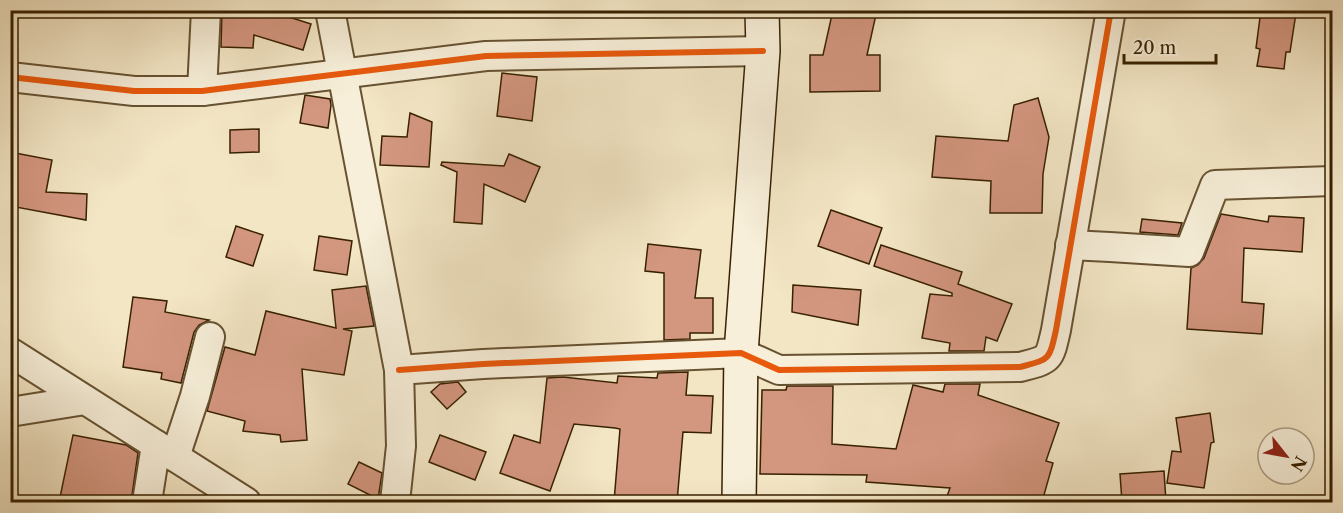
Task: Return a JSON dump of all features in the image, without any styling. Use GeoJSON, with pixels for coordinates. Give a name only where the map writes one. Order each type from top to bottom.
{"type":"FeatureCollection","features":[{"type":"Feature","properties":{"kind":"main road"},"geometry":{"type":"LineString","coordinates":[[739,502],[741,354],[763,51],[762,10]]}},
{"type":"Feature","properties":{"kind":"street"},"geometry":{"type":"LineString","coordinates":[[202,91],[206,10]]}},
{"type":"Feature","properties":{"kind":"street"},"geometry":{"type":"LineString","coordinates":[[330,10],[399,370],[401,446],[394,502]]}},
{"type":"Feature","properties":{"kind":"street"},"geometry":{"type":"LineString","coordinates":[[399,370],[483,363],[741,354],[779,370],[1020,367],[1044,361],[1051,352],[1111,10]]}},
{"type":"Feature","properties":{"kind":"street"},"geometry":{"type":"LineString","coordinates":[[10,77],[134,92],[202,91],[486,56],[763,51]]}},
{"type":"Feature","properties":{"kind":"street"},"geometry":{"type":"LineString","coordinates":[[1070,245],[1189,252],[1215,185],[1332,182]]}},
{"type":"Feature","properties":{"kind":"street"},"geometry":{"type":"LineString","coordinates":[[147,502],[165,451],[195,396],[210,337]]}},
{"type":"Feature","properties":{"kind":"street"},"geometry":{"type":"LineString","coordinates":[[10,352],[246,502]]}},
{"type":"Feature","properties":{"kind":"street"},"geometry":{"type":"LineString","coordinates":[[10,412],[85,400]]}},
{"type":"Feature","properties":{"kind":"building"},"geometry":{"type":"Polygon","coordinates":[[[222,10],[267,10],[311,24],[303,50],[254,35],[253,48],[221,47],[222,10]]]}},
{"type":"Feature","properties":{"kind":"building"},"geometry":{"type":"Polygon","coordinates":[[[833,10],[877,10],[867,55],[880,55],[880,91],[810,92],[810,55],[823,55],[833,10]]]}},
{"type":"Feature","properties":{"kind":"building"},"geometry":{"type":"Polygon","coordinates":[[[1261,10],[1296,13],[1290,52],[1286,52],[1284,69],[1257,66],[1260,49],[1256,48],[1261,10]]]}},
{"type":"Feature","properties":{"kind":"building"},"geometry":{"type":"Polygon","coordinates":[[[502,73],[537,77],[532,121],[497,116],[502,73]]]}},
{"type":"Feature","properties":{"kind":"building"},"geometry":{"type":"Polygon","coordinates":[[[305,95],[330,99],[328,128],[300,123],[305,95]]]}},
{"type":"Feature","properties":{"kind":"building"},"geometry":{"type":"Polygon","coordinates":[[[1038,98],[1049,137],[1043,174],[1042,213],[990,213],[991,181],[932,177],[936,136],[1008,141],[1014,105],[1038,98]]]}},
{"type":"Feature","properties":{"kind":"building"},"geometry":{"type":"Polygon","coordinates":[[[410,113],[432,122],[429,167],[380,165],[382,136],[407,137],[410,113]]]}},
{"type":"Feature","properties":{"kind":"building"},"geometry":{"type":"Polygon","coordinates":[[[259,129],[259,152],[230,153],[230,130],[259,129]]]}},
{"type":"Feature","properties":{"kind":"building"},"geometry":{"type":"Polygon","coordinates":[[[10,152],[52,160],[46,192],[87,194],[86,220],[10,206],[10,152]]]}},
{"type":"Feature","properties":{"kind":"building"},"geometry":{"type":"Polygon","coordinates":[[[509,154],[540,167],[525,202],[484,184],[482,224],[454,222],[457,172],[441,165],[442,162],[504,166],[509,154]]]}},
{"type":"Feature","properties":{"kind":"building"},"geometry":{"type":"Polygon","coordinates":[[[831,210],[882,228],[869,264],[818,246],[831,210]]]}},
{"type":"Feature","properties":{"kind":"building"},"geometry":{"type":"Polygon","coordinates":[[[1221,214],[1268,222],[1269,216],[1304,218],[1302,252],[1244,248],[1242,302],[1264,304],[1262,334],[1187,329],[1191,268],[1198,265],[1204,258],[1221,214]]]}},
{"type":"Feature","properties":{"kind":"building"},"geometry":{"type":"Polygon","coordinates":[[[1142,219],[1182,223],[1178,235],[1140,232],[1142,219]]]}},
{"type":"Feature","properties":{"kind":"building"},"geometry":{"type":"Polygon","coordinates":[[[236,226],[263,235],[253,266],[226,257],[236,226]]]}},
{"type":"Feature","properties":{"kind":"building"},"geometry":{"type":"Polygon","coordinates":[[[319,236],[352,241],[347,275],[314,270],[319,236]]]}},
{"type":"Feature","properties":{"kind":"building"},"geometry":{"type":"Polygon","coordinates":[[[648,244],[701,250],[695,298],[713,298],[713,333],[690,333],[690,339],[664,340],[664,273],[645,271],[648,244]]]}},
{"type":"Feature","properties":{"kind":"building"},"geometry":{"type":"Polygon","coordinates":[[[881,245],[962,272],[958,284],[1012,304],[997,341],[986,337],[984,351],[949,351],[950,343],[922,338],[930,294],[952,296],[952,293],[874,266],[881,245]]]}},
{"type":"Feature","properties":{"kind":"building"},"geometry":{"type":"Polygon","coordinates":[[[793,285],[861,290],[858,325],[792,312],[793,285]]]}},
{"type":"Feature","properties":{"kind":"building"},"geometry":{"type":"Polygon","coordinates":[[[366,286],[374,326],[343,329],[352,331],[344,375],[302,369],[307,440],[281,442],[280,435],[243,431],[245,421],[207,411],[225,347],[255,355],[266,311],[336,328],[332,290],[366,286]]]}},
{"type":"Feature","properties":{"kind":"building"},"geometry":{"type":"Polygon","coordinates":[[[133,297],[167,301],[165,312],[209,320],[199,325],[194,332],[181,383],[161,379],[162,373],[123,367],[133,297]]]}},
{"type":"Feature","properties":{"kind":"building"},"geometry":{"type":"Polygon","coordinates":[[[688,372],[686,395],[713,396],[711,433],[683,432],[677,502],[614,502],[620,429],[615,428],[574,424],[550,491],[500,473],[514,435],[540,443],[547,378],[563,377],[617,383],[618,376],[657,378],[658,373],[688,372]]]}},
{"type":"Feature","properties":{"kind":"building"},"geometry":{"type":"Polygon","coordinates":[[[458,382],[466,392],[447,409],[431,392],[440,384],[458,382]]]}},
{"type":"Feature","properties":{"kind":"building"},"geometry":{"type":"Polygon","coordinates":[[[945,384],[980,384],[978,395],[1059,423],[1046,461],[1053,463],[1042,502],[945,502],[950,488],[866,482],[867,475],[760,474],[762,390],[786,390],[787,386],[833,386],[832,444],[896,449],[913,385],[943,392],[945,384]]]}},
{"type":"Feature","properties":{"kind":"building"},"geometry":{"type":"Polygon","coordinates":[[[1210,413],[1214,442],[1211,443],[1204,488],[1167,483],[1172,451],[1181,452],[1176,418],[1210,413]]]}},
{"type":"Feature","properties":{"kind":"building"},"geometry":{"type":"Polygon","coordinates":[[[73,435],[126,445],[138,453],[131,502],[59,502],[73,435]]]}},
{"type":"Feature","properties":{"kind":"building"},"geometry":{"type":"Polygon","coordinates":[[[440,435],[486,452],[475,480],[429,462],[440,435]]]}},
{"type":"Feature","properties":{"kind":"building"},"geometry":{"type":"Polygon","coordinates":[[[359,462],[382,473],[378,499],[348,484],[359,462]]]}},
{"type":"Feature","properties":{"kind":"building"},"geometry":{"type":"Polygon","coordinates":[[[1164,471],[1166,502],[1122,502],[1120,474],[1164,471]]]}},
{"type":"Feature","properties":{"kind":"cycle path"},"geometry":{"type":"LineString","coordinates":[[399,370],[483,364],[741,353],[779,370],[1020,367],[1043,360],[1052,348],[1056,330],[1111,10]]}},
{"type":"Feature","properties":{"kind":"cycle path"},"geometry":{"type":"LineString","coordinates":[[10,77],[134,91],[202,91],[486,56],[763,51]]}}]}
